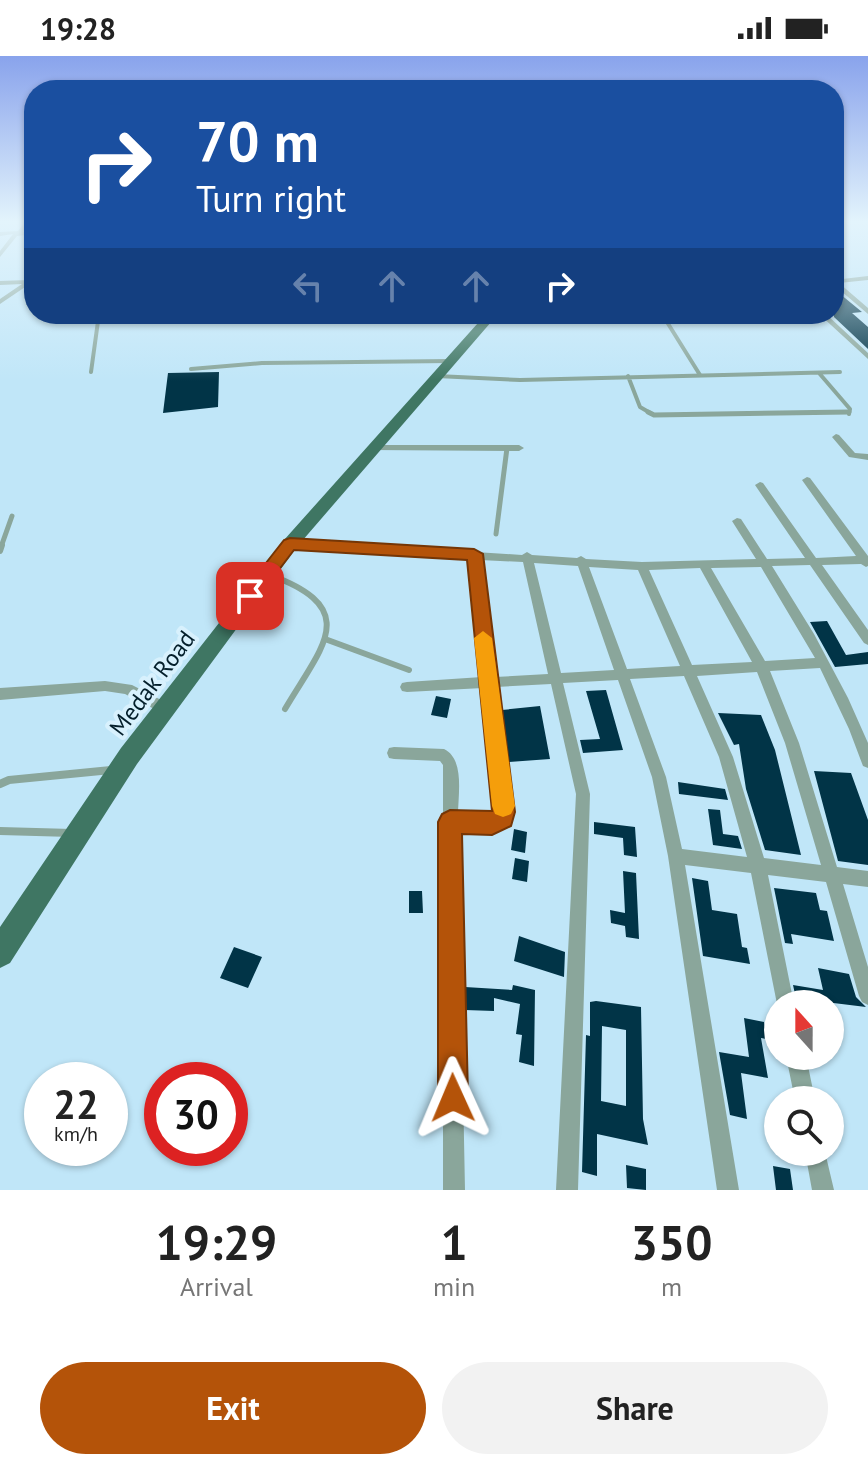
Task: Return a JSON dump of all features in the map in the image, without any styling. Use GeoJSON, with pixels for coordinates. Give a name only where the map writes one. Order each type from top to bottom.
{"type":"FeatureCollection","features":[{"type":"Feature","properties":{"kind":"main road","name":"Medak Road"},"geometry":{"type":"LineString","coordinates":[[2,946],[121,768],[267,573],[483,324]]}},
{"type":"Feature","properties":{"kind":"street"},"geometry":{"type":"LineString","coordinates":[[844,281],[868,278]]}},
{"type":"Feature","properties":{"kind":"street"},"geometry":{"type":"LineString","coordinates":[[0,283],[24,282]]}},
{"type":"Feature","properties":{"kind":"street"},"geometry":{"type":"LineString","coordinates":[[0,302],[24,287]]}},
{"type":"Feature","properties":{"kind":"street"},"geometry":{"type":"LineString","coordinates":[[844,291],[868,312]]}},
{"type":"Feature","properties":{"kind":"street"},"geometry":{"type":"LineString","coordinates":[[833,324],[868,357]]}},
{"type":"Feature","properties":{"kind":"street"},"geometry":{"type":"LineString","coordinates":[[836,437],[852,455],[866,460]]}},
{"type":"Feature","properties":{"kind":"street"},"geometry":{"type":"LineString","coordinates":[[374,448],[519,448]]}},
{"type":"Feature","properties":{"kind":"street"},"geometry":{"type":"LineString","coordinates":[[807,480],[867,562]]}},
{"type":"Feature","properties":{"kind":"street"},"geometry":{"type":"LineString","coordinates":[[760,485],[868,640]]}},
{"type":"Feature","properties":{"kind":"street"},"geometry":{"type":"LineString","coordinates":[[737,521],[824,663],[848,707],[868,761]]}},
{"type":"Feature","properties":{"kind":"street"},"geometry":{"type":"LineString","coordinates":[[290,544],[527,556],[642,566],[867,562]]}},
{"type":"Feature","properties":{"kind":"street"},"geometry":{"type":"LineString","coordinates":[[450,822],[492,823],[503,818],[474,554]]}},
{"type":"Feature","properties":{"kind":"street"},"geometry":{"type":"LineString","coordinates":[[527,556],[583,794],[567,1190]]}},
{"type":"Feature","properties":{"kind":"street"},"geometry":{"type":"LineString","coordinates":[[581,560],[654,759],[676,856],[728,1190]]}},
{"type":"Feature","properties":{"kind":"street"},"geometry":{"type":"LineString","coordinates":[[642,566],[726,757],[758,866],[782,990]]}},
{"type":"Feature","properties":{"kind":"street"},"geometry":{"type":"LineString","coordinates":[[704,566],[761,666],[800,764],[868,996]]}},
{"type":"Feature","properties":{"kind":"street"},"geometry":{"type":"LineString","coordinates":[[407,687],[824,663]]}},
{"type":"Feature","properties":{"kind":"street"},"geometry":{"type":"LineString","coordinates":[[0,694],[105,686],[127,689],[164,708]]}},
{"type":"Feature","properties":{"kind":"street"},"geometry":{"type":"LineString","coordinates":[[394,753],[449,758],[454,1190]]}},
{"type":"Feature","properties":{"kind":"street"},"geometry":{"type":"LineString","coordinates":[[676,856],[868,879]]}},
{"type":"Feature","properties":{"kind":"street"},"geometry":{"type":"LineString","coordinates":[[818,1166],[823,1190]]}},
{"type":"Feature","properties":{"kind":"lane"},"geometry":{"type":"LineString","coordinates":[[91,372],[98,324]]}},
{"type":"Feature","properties":{"kind":"lane"},"geometry":{"type":"LineString","coordinates":[[668,324],[700,375]]}},
{"type":"Feature","properties":{"kind":"lane"},"geometry":{"type":"LineString","coordinates":[[191,369],[262,363],[444,368],[520,380],[840,372]]}},
{"type":"Feature","properties":{"kind":"lane"},"geometry":{"type":"LineString","coordinates":[[628,376],[640,407],[654,415],[849,414],[850,409],[819,373]]}},
{"type":"Feature","properties":{"kind":"lane"},"geometry":{"type":"LineString","coordinates":[[496,534],[507,448]]}},
{"type":"Feature","properties":{"kind":"lane"},"geometry":{"type":"LineString","coordinates":[[0,551],[12,516]]}},
{"type":"Feature","properties":{"kind":"lane"},"geometry":{"type":"LineString","coordinates":[[267,573],[319,600],[327,616],[325,639],[285,709]]}},
{"type":"Feature","properties":{"kind":"lane"},"geometry":{"type":"LineString","coordinates":[[325,639],[409,670]]}},
{"type":"Feature","properties":{"kind":"lane"},"geometry":{"type":"LineString","coordinates":[[0,784],[9,780],[121,768]]}},
{"type":"Feature","properties":{"kind":"lane"},"geometry":{"type":"LineString","coordinates":[[0,831],[80,833]]}},
{"type":"Feature","properties":{"kind":"building"},"geometry":{"type":"Polygon","coordinates":[[[844,297],[862,312],[852,313],[868,327],[868,349],[841,324],[844,324],[844,297]]]}},
{"type":"Feature","properties":{"kind":"building"},"geometry":{"type":"Polygon","coordinates":[[[219,372],[218,407],[163,413],[168,373],[219,372]]]}},
{"type":"Feature","properties":{"kind":"building"},"geometry":{"type":"Polygon","coordinates":[[[827,621],[846,655],[868,652],[868,664],[835,667],[810,622],[827,621]]]}},
{"type":"Feature","properties":{"kind":"building"},"geometry":{"type":"Polygon","coordinates":[[[606,690],[623,750],[583,753],[580,740],[600,739],[586,691],[606,690]]]}},
{"type":"Feature","properties":{"kind":"building"},"geometry":{"type":"Polygon","coordinates":[[[436,696],[451,699],[447,718],[431,715],[436,696]]]}},
{"type":"Feature","properties":{"kind":"building"},"geometry":{"type":"Polygon","coordinates":[[[540,706],[550,759],[509,762],[502,710],[540,706]]]}},
{"type":"Feature","properties":{"kind":"building"},"geometry":{"type":"Polygon","coordinates":[[[718,713],[761,715],[775,750],[801,855],[765,850],[746,789],[739,744],[734,745],[718,713]]]}},
{"type":"Feature","properties":{"kind":"building"},"geometry":{"type":"Polygon","coordinates":[[[814,771],[851,773],[868,820],[868,865],[838,861],[814,771]]]}},
{"type":"Feature","properties":{"kind":"building"},"geometry":{"type":"Polygon","coordinates":[[[678,782],[725,789],[728,800],[679,794],[678,782]]]}},
{"type":"Feature","properties":{"kind":"building"},"geometry":{"type":"Polygon","coordinates":[[[708,809],[720,810],[723,834],[738,836],[742,849],[713,845],[708,809]]]}},
{"type":"Feature","properties":{"kind":"building"},"geometry":{"type":"Polygon","coordinates":[[[594,822],[635,827],[637,857],[624,855],[623,838],[594,834],[594,822]]]}},
{"type":"Feature","properties":{"kind":"building"},"geometry":{"type":"Polygon","coordinates":[[[514,829],[527,832],[525,853],[511,850],[514,829]]]}},
{"type":"Feature","properties":{"kind":"building"},"geometry":{"type":"Polygon","coordinates":[[[515,858],[529,861],[527,882],[512,879],[515,858]]]}},
{"type":"Feature","properties":{"kind":"building"},"geometry":{"type":"Polygon","coordinates":[[[623,871],[636,873],[639,939],[626,937],[625,926],[611,923],[610,910],[625,913],[623,871]]]}},
{"type":"Feature","properties":{"kind":"building"},"geometry":{"type":"Polygon","coordinates":[[[692,878],[708,881],[712,910],[737,914],[742,947],[747,948],[750,964],[703,956],[692,878]]]}},
{"type":"Feature","properties":{"kind":"building"},"geometry":{"type":"Polygon","coordinates":[[[774,888],[816,893],[820,910],[827,911],[834,941],[791,934],[793,944],[785,943],[774,888]]]}},
{"type":"Feature","properties":{"kind":"building"},"geometry":{"type":"Polygon","coordinates":[[[409,891],[422,891],[423,913],[409,913],[409,891]]]}},
{"type":"Feature","properties":{"kind":"building"},"geometry":{"type":"Polygon","coordinates":[[[519,936],[565,952],[564,977],[514,961],[519,936]]]}},
{"type":"Feature","properties":{"kind":"building"},"geometry":{"type":"Polygon","coordinates":[[[234,947],[262,957],[248,988],[220,978],[234,947]]]}},
{"type":"Feature","properties":{"kind":"building"},"geometry":{"type":"Polygon","coordinates":[[[818,968],[849,974],[856,997],[866,1007],[844,1004],[844,990],[823,990],[818,968]]]}},
{"type":"Feature","properties":{"kind":"building"},"geometry":{"type":"Polygon","coordinates":[[[513,985],[535,990],[534,1066],[519,1062],[522,1035],[516,1034],[520,1004],[494,998],[494,1011],[465,1010],[465,987],[512,990],[513,985]]]}},
{"type":"Feature","properties":{"kind":"building"},"geometry":{"type":"Polygon","coordinates":[[[793,985],[823,990],[794,990],[793,985]]]}},
{"type":"Feature","properties":{"kind":"building"},"geometry":{"type":"Polygon","coordinates":[[[590,1002],[641,1007],[643,1119],[648,1145],[597,1134],[597,1176],[582,1172],[586,1035],[590,1036],[590,1002]],[[602,1026],[601,1101],[626,1106],[626,1030],[602,1026]]]}},
{"type":"Feature","properties":{"kind":"building"},"geometry":{"type":"Polygon","coordinates":[[[744,1018],[764,1022],[764,1038],[761,1038],[764,1070],[768,1078],[741,1073],[747,1119],[730,1115],[719,1052],[749,1057],[744,1018]]]}},
{"type":"Feature","properties":{"kind":"building"},"geometry":{"type":"Polygon","coordinates":[[[626,1165],[646,1169],[646,1190],[627,1188],[626,1165]]]}},
{"type":"Feature","properties":{"kind":"building"},"geometry":{"type":"Polygon","coordinates":[[[773,1166],[790,1169],[793,1190],[776,1190],[773,1166]]]}},
{"type":"Feature","properties":{"kind":"slow traffic"},"geometry":{"type":"LineString","coordinates":[[483,638],[503,806]]}},
{"type":"Feature","properties":{"kind":"route"},"geometry":{"type":"LineString","coordinates":[[250,596],[290,544],[474,554],[504,812],[503,818],[492,823],[450,822],[453,1098]]}}]}
